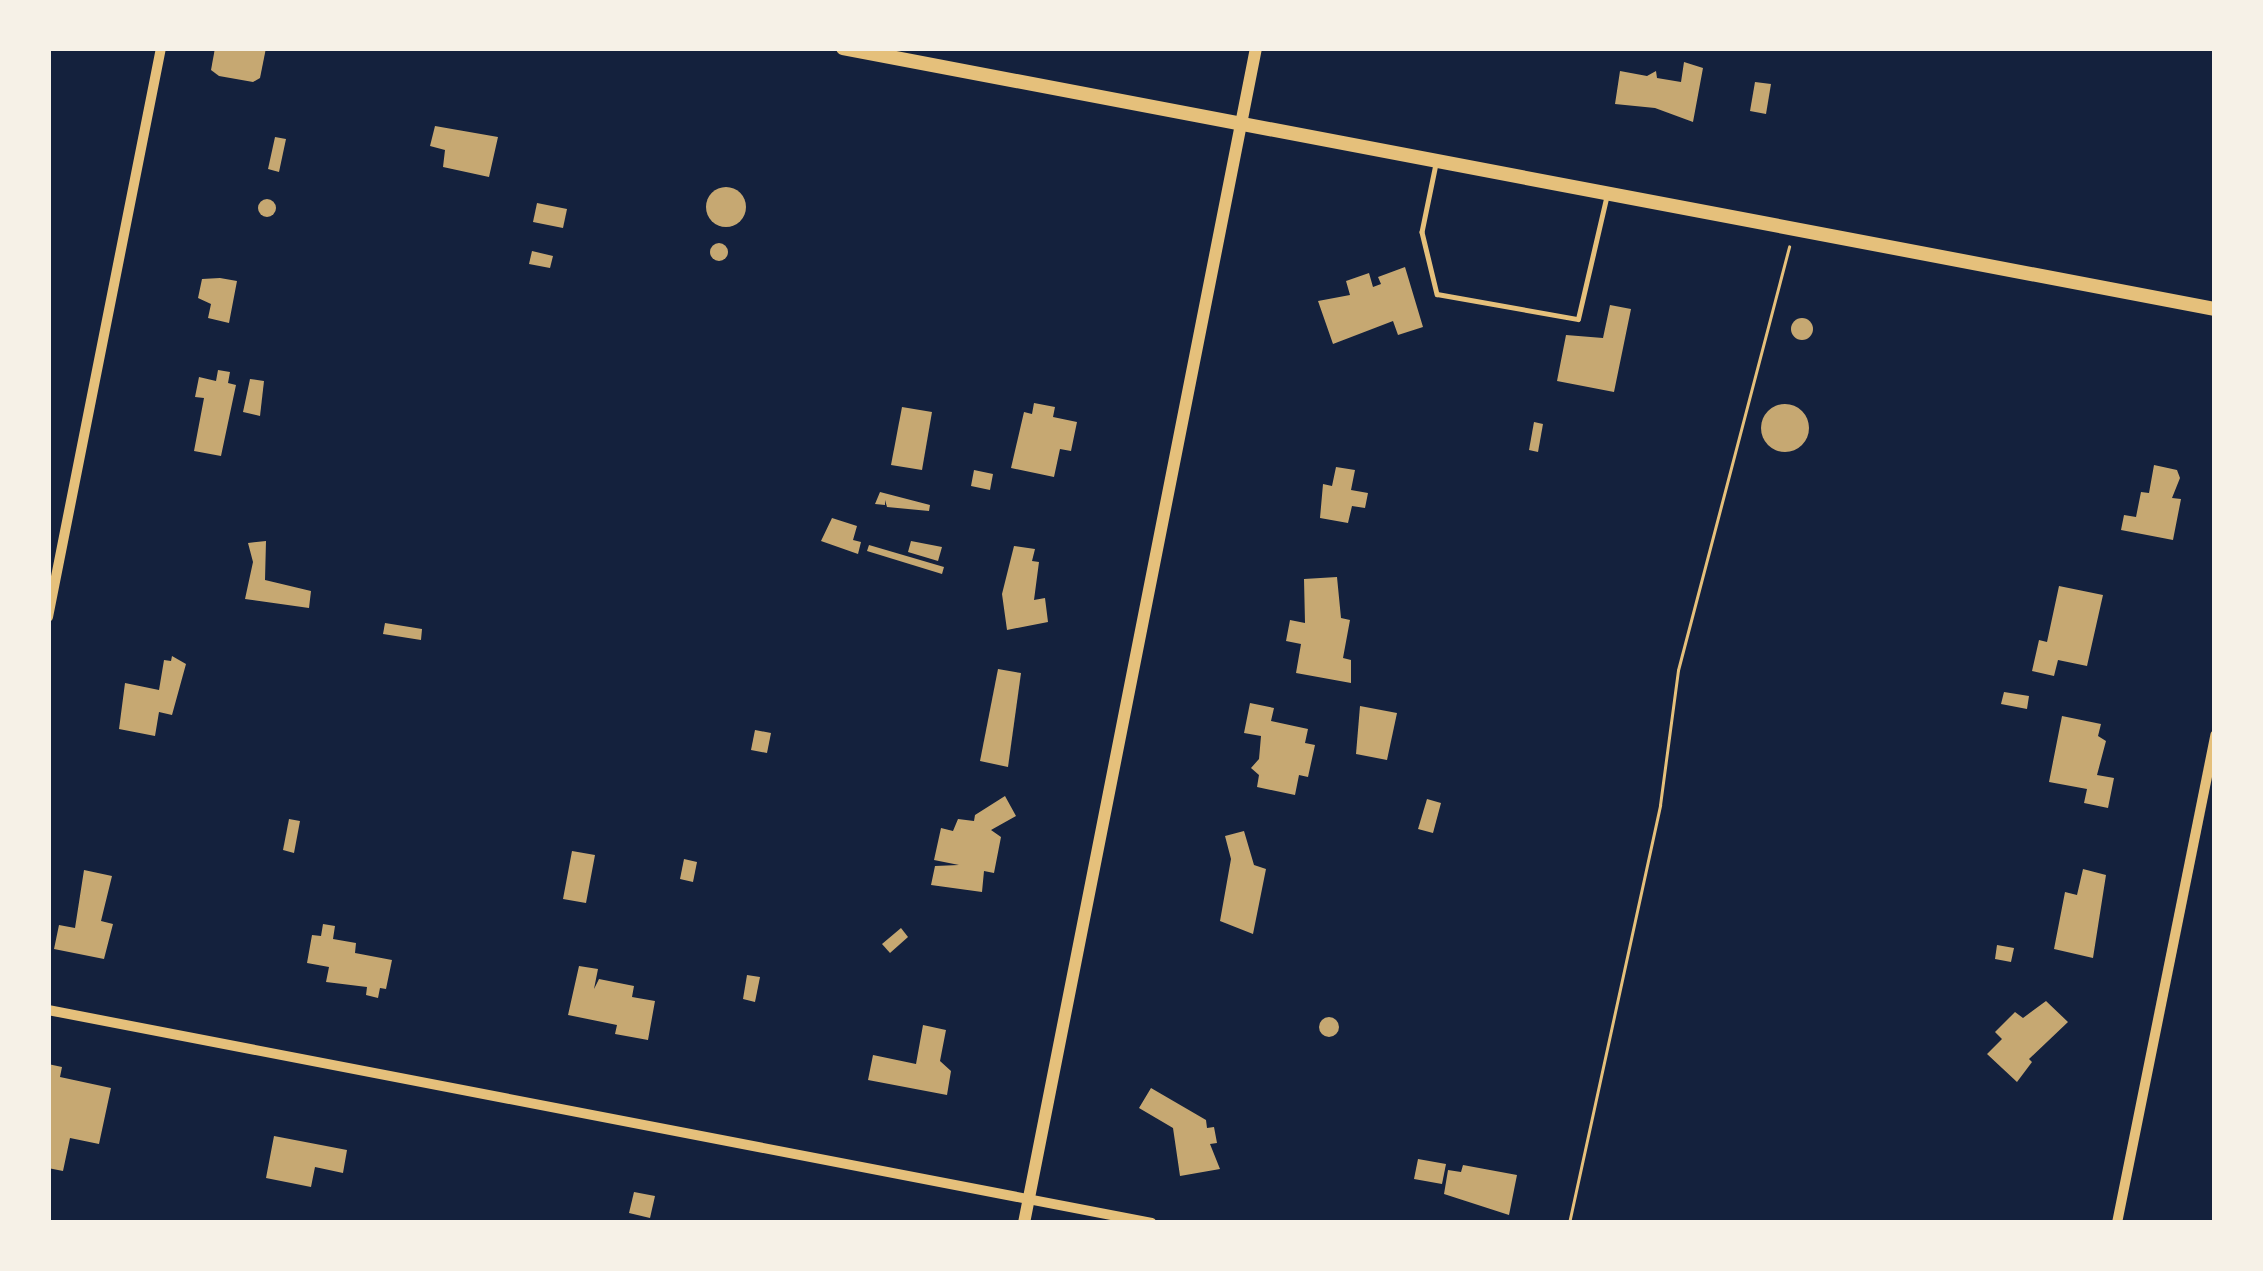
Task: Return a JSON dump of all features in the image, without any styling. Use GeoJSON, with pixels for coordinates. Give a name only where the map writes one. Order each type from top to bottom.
{"type":"FeatureCollection","features":[{"type":"Feature","properties":{"kind":"main road"},"geometry":{"type":"LineString","coordinates":[[843,48],[2215,309]]}},
{"type":"Feature","properties":{"kind":"street"},"geometry":{"type":"LineString","coordinates":[[48,617],[161,48]]}},
{"type":"Feature","properties":{"kind":"street"},"geometry":{"type":"LineString","coordinates":[[1024,1223],[1256,48]]}},
{"type":"Feature","properties":{"kind":"street"},"geometry":{"type":"LineString","coordinates":[[2117,1223],[2215,735]]}},
{"type":"Feature","properties":{"kind":"street"},"geometry":{"type":"LineString","coordinates":[[48,1010],[1152,1223]]}},
{"type":"Feature","properties":{"kind":"lane"},"geometry":{"type":"LineString","coordinates":[[1438,158],[1422,232],[1433,291],[1503,307],[1580,318],[1607,191]]}},
{"type":"Feature","properties":{"kind":"path"},"geometry":{"type":"LineString","coordinates":[[1569,1223],[1660,805],[1673,689],[1793,227]]}},
{"type":"Feature","properties":{"kind":"building"},"geometry":{"type":"Polygon","coordinates":[[[215,48],[266,48],[260,78],[253,82],[219,76],[211,70],[215,48]]]}},
{"type":"Feature","properties":{"kind":"building"},"geometry":{"type":"Polygon","coordinates":[[[1684,62],[1703,68],[1693,122],[1655,108],[1615,104],[1620,71],[1647,76],[1656,71],[1657,78],[1681,82],[1684,62]]]}},
{"type":"Feature","properties":{"kind":"building"},"geometry":{"type":"Polygon","coordinates":[[[1755,82],[1771,84],[1766,114],[1750,111],[1755,82]]]}},
{"type":"Feature","properties":{"kind":"building"},"geometry":{"type":"Polygon","coordinates":[[[435,126],[498,137],[489,177],[443,167],[445,150],[430,146],[435,126]]]}},
{"type":"Feature","properties":{"kind":"building"},"geometry":{"type":"Polygon","coordinates":[[[275,137],[286,139],[279,172],[268,169],[275,137]]]}},
{"type":"Feature","properties":{"kind":"building"},"geometry":{"type":"Polygon","coordinates":[[[726,187],[740,193],[746,207],[740,221],[726,227],[712,221],[706,207],[712,193],[726,187]]]}},
{"type":"Feature","properties":{"kind":"building"},"geometry":{"type":"Polygon","coordinates":[[[267,199],[276,208],[267,217],[258,208],[267,199]]]}},
{"type":"Feature","properties":{"kind":"building"},"geometry":{"type":"Polygon","coordinates":[[[537,203],[567,209],[563,228],[533,222],[537,203]]]}},
{"type":"Feature","properties":{"kind":"building"},"geometry":{"type":"Polygon","coordinates":[[[719,243],[728,252],[719,261],[710,252],[719,243]]]}},
{"type":"Feature","properties":{"kind":"building"},"geometry":{"type":"Polygon","coordinates":[[[532,251],[553,256],[550,268],[529,264],[532,251]]]}},
{"type":"Feature","properties":{"kind":"building"},"geometry":{"type":"Polygon","coordinates":[[[1405,267],[1423,327],[1398,335],[1393,321],[1333,344],[1318,301],[1350,295],[1346,281],[1369,273],[1373,287],[1381,284],[1378,277],[1405,267]]]}},
{"type":"Feature","properties":{"kind":"building"},"geometry":{"type":"Polygon","coordinates":[[[202,279],[237,281],[229,323],[208,318],[211,304],[198,298],[202,279]]]}},
{"type":"Feature","properties":{"kind":"building"},"geometry":{"type":"Polygon","coordinates":[[[1610,305],[1631,309],[1614,392],[1557,381],[1566,335],[1603,338],[1610,305]]]}},
{"type":"Feature","properties":{"kind":"building"},"geometry":{"type":"Polygon","coordinates":[[[1802,318],[1813,329],[1802,340],[1791,329],[1802,318]]]}},
{"type":"Feature","properties":{"kind":"building"},"geometry":{"type":"Polygon","coordinates":[[[218,370],[230,372],[228,383],[236,385],[221,456],[194,451],[204,398],[195,397],[199,377],[216,381],[218,370]]]}},
{"type":"Feature","properties":{"kind":"building"},"geometry":{"type":"Polygon","coordinates":[[[250,379],[264,381],[260,416],[243,412],[250,379]]]}},
{"type":"Feature","properties":{"kind":"building"},"geometry":{"type":"Polygon","coordinates":[[[1034,403],[1055,407],[1053,417],[1077,422],[1071,451],[1060,449],[1054,477],[1011,468],[1024,412],[1032,414],[1034,403]]]}},
{"type":"Feature","properties":{"kind":"building"},"geometry":{"type":"Polygon","coordinates":[[[1785,404],[1802,411],[1809,428],[1802,445],[1785,452],[1768,445],[1761,428],[1768,411],[1785,404]]]}},
{"type":"Feature","properties":{"kind":"building"},"geometry":{"type":"Polygon","coordinates":[[[902,407],[932,412],[922,470],[891,465],[902,407]]]}},
{"type":"Feature","properties":{"kind":"building"},"geometry":{"type":"Polygon","coordinates":[[[1534,422],[1543,424],[1538,452],[1529,450],[1534,422]]]}},
{"type":"Feature","properties":{"kind":"building"},"geometry":{"type":"Polygon","coordinates":[[[2154,465],[2177,470],[2180,478],[2172,498],[2181,499],[2173,540],[2121,530],[2124,515],[2136,517],[2141,492],[2149,493],[2154,465]]]}},
{"type":"Feature","properties":{"kind":"building"},"geometry":{"type":"Polygon","coordinates":[[[1336,467],[1355,470],[1351,490],[1368,493],[1365,508],[1352,506],[1348,523],[1320,518],[1323,484],[1332,486],[1336,467]]]}},
{"type":"Feature","properties":{"kind":"building"},"geometry":{"type":"Polygon","coordinates":[[[974,470],[993,474],[990,490],[971,486],[974,470]]]}},
{"type":"Feature","properties":{"kind":"building"},"geometry":{"type":"Polygon","coordinates":[[[880,492],[930,505],[929,511],[887,507],[885,500],[885,505],[875,504],[880,492]]]}},
{"type":"Feature","properties":{"kind":"building"},"geometry":{"type":"Polygon","coordinates":[[[832,518],[857,526],[853,540],[861,542],[858,554],[821,541],[832,518]]]}},
{"type":"Feature","properties":{"kind":"building"},"geometry":{"type":"Polygon","coordinates":[[[266,541],[265,580],[311,591],[309,608],[245,599],[253,562],[248,543],[266,541]]]}},
{"type":"Feature","properties":{"kind":"building"},"geometry":{"type":"Polygon","coordinates":[[[911,541],[942,547],[938,561],[908,552],[911,541]]]}},
{"type":"Feature","properties":{"kind":"building"},"geometry":{"type":"Polygon","coordinates":[[[869,545],[944,567],[942,574],[867,551],[869,545]]]}},
{"type":"Feature","properties":{"kind":"building"},"geometry":{"type":"Polygon","coordinates":[[[1014,546],[1035,549],[1032,561],[1039,562],[1034,600],[1045,598],[1048,622],[1007,630],[1002,594],[1014,546]]]}},
{"type":"Feature","properties":{"kind":"building"},"geometry":{"type":"Polygon","coordinates":[[[1337,577],[1341,618],[1350,620],[1343,658],[1351,660],[1351,683],[1296,673],[1301,644],[1286,641],[1290,620],[1305,623],[1304,579],[1337,577]]]}},
{"type":"Feature","properties":{"kind":"building"},"geometry":{"type":"Polygon","coordinates":[[[2059,586],[2103,595],[2087,666],[2058,660],[2054,676],[2032,671],[2039,640],[2047,642],[2059,586]]]}},
{"type":"Feature","properties":{"kind":"building"},"geometry":{"type":"Polygon","coordinates":[[[385,623],[422,629],[421,640],[383,634],[385,623]]]}},
{"type":"Feature","properties":{"kind":"building"},"geometry":{"type":"Polygon","coordinates":[[[172,656],[186,664],[172,715],[159,712],[155,736],[119,729],[125,683],[159,690],[164,660],[171,661],[172,656]]]}},
{"type":"Feature","properties":{"kind":"building"},"geometry":{"type":"Polygon","coordinates":[[[998,669],[1021,673],[1008,767],[980,761],[998,669]]]}},
{"type":"Feature","properties":{"kind":"building"},"geometry":{"type":"Polygon","coordinates":[[[2004,692],[2029,696],[2027,709],[2001,704],[2004,692]]]}},
{"type":"Feature","properties":{"kind":"building"},"geometry":{"type":"Polygon","coordinates":[[[1250,703],[1274,708],[1271,721],[1308,729],[1305,743],[1315,745],[1308,777],[1299,775],[1295,795],[1257,787],[1259,775],[1251,768],[1259,759],[1261,736],[1244,733],[1250,703]]]}},
{"type":"Feature","properties":{"kind":"building"},"geometry":{"type":"Polygon","coordinates":[[[1360,706],[1397,713],[1387,760],[1356,754],[1360,706]]]}},
{"type":"Feature","properties":{"kind":"building"},"geometry":{"type":"Polygon","coordinates":[[[2062,716],[2101,724],[2098,736],[2106,741],[2097,775],[2114,778],[2108,808],[2084,803],[2087,789],[2049,782],[2062,716]]]}},
{"type":"Feature","properties":{"kind":"building"},"geometry":{"type":"Polygon","coordinates":[[[755,730],[771,733],[767,753],[751,750],[755,730]]]}},
{"type":"Feature","properties":{"kind":"building"},"geometry":{"type":"Polygon","coordinates":[[[1005,796],[1016,816],[991,830],[1001,837],[994,873],[984,871],[982,892],[931,885],[935,866],[959,865],[934,860],[941,828],[953,831],[958,819],[974,821],[975,815],[1005,796]]]}},
{"type":"Feature","properties":{"kind":"building"},"geometry":{"type":"Polygon","coordinates":[[[1427,799],[1441,803],[1433,833],[1418,829],[1427,799]]]}},
{"type":"Feature","properties":{"kind":"building"},"geometry":{"type":"Polygon","coordinates":[[[289,819],[300,821],[294,853],[283,850],[289,819]]]}},
{"type":"Feature","properties":{"kind":"building"},"geometry":{"type":"Polygon","coordinates":[[[1244,831],[1254,865],[1266,869],[1253,934],[1220,921],[1231,859],[1225,836],[1244,831]]]}},
{"type":"Feature","properties":{"kind":"building"},"geometry":{"type":"Polygon","coordinates":[[[572,851],[595,855],[586,903],[563,899],[572,851]]]}},
{"type":"Feature","properties":{"kind":"building"},"geometry":{"type":"Polygon","coordinates":[[[684,859],[697,862],[693,882],[680,879],[684,859]]]}},
{"type":"Feature","properties":{"kind":"building"},"geometry":{"type":"Polygon","coordinates":[[[2083,869],[2106,875],[2093,958],[2054,949],[2065,892],[2077,895],[2083,869]]]}},
{"type":"Feature","properties":{"kind":"building"},"geometry":{"type":"Polygon","coordinates":[[[84,870],[112,876],[101,921],[113,924],[104,959],[54,949],[59,925],[75,928],[84,870]]]}},
{"type":"Feature","properties":{"kind":"building"},"geometry":{"type":"Polygon","coordinates":[[[323,924],[335,926],[333,939],[356,943],[355,953],[392,960],[386,989],[380,988],[378,998],[366,995],[367,987],[326,982],[329,967],[307,963],[312,935],[321,936],[323,924]]]}},
{"type":"Feature","properties":{"kind":"building"},"geometry":{"type":"Polygon","coordinates":[[[901,928],[908,937],[890,953],[882,944],[901,928]]]}},
{"type":"Feature","properties":{"kind":"building"},"geometry":{"type":"Polygon","coordinates":[[[1997,945],[2014,948],[2011,962],[1995,959],[1997,945]]]}},
{"type":"Feature","properties":{"kind":"building"},"geometry":{"type":"Polygon","coordinates":[[[579,966],[598,969],[594,989],[599,979],[634,986],[632,997],[655,1001],[648,1040],[615,1034],[617,1025],[568,1015],[579,966]]]}},
{"type":"Feature","properties":{"kind":"building"},"geometry":{"type":"Polygon","coordinates":[[[747,975],[760,977],[755,1002],[743,999],[747,975]]]}},
{"type":"Feature","properties":{"kind":"building"},"geometry":{"type":"Polygon","coordinates":[[[2046,1001],[2068,1022],[2029,1059],[2032,1062],[2017,1082],[1987,1054],[2002,1039],[1995,1032],[2015,1012],[2023,1018],[2046,1001]]]}},
{"type":"Feature","properties":{"kind":"building"},"geometry":{"type":"Polygon","coordinates":[[[1329,1017],[1339,1027],[1329,1037],[1319,1027],[1329,1017]]]}},
{"type":"Feature","properties":{"kind":"building"},"geometry":{"type":"Polygon","coordinates":[[[923,1025],[946,1030],[940,1061],[951,1071],[947,1095],[868,1080],[873,1055],[916,1064],[923,1025]]]}},
{"type":"Feature","properties":{"kind":"building"},"geometry":{"type":"Polygon","coordinates":[[[48,1064],[62,1067],[60,1077],[111,1088],[99,1144],[70,1138],[63,1171],[48,1168],[48,1064]]]}},
{"type":"Feature","properties":{"kind":"building"},"geometry":{"type":"Polygon","coordinates":[[[1151,1088],[1206,1120],[1207,1128],[1214,1127],[1217,1143],[1210,1144],[1220,1169],[1180,1176],[1173,1128],[1139,1108],[1151,1088]]]}},
{"type":"Feature","properties":{"kind":"building"},"geometry":{"type":"Polygon","coordinates":[[[274,1136],[347,1150],[343,1173],[315,1167],[311,1187],[266,1178],[274,1136]]]}},
{"type":"Feature","properties":{"kind":"building"},"geometry":{"type":"Polygon","coordinates":[[[1418,1159],[1446,1164],[1442,1184],[1414,1179],[1418,1159]]]}},
{"type":"Feature","properties":{"kind":"building"},"geometry":{"type":"Polygon","coordinates":[[[1463,1165],[1517,1175],[1509,1215],[1444,1194],[1448,1170],[1461,1172],[1463,1165]]]}},
{"type":"Feature","properties":{"kind":"building"},"geometry":{"type":"Polygon","coordinates":[[[634,1192],[655,1196],[650,1218],[629,1213],[634,1192]]]}}]}
